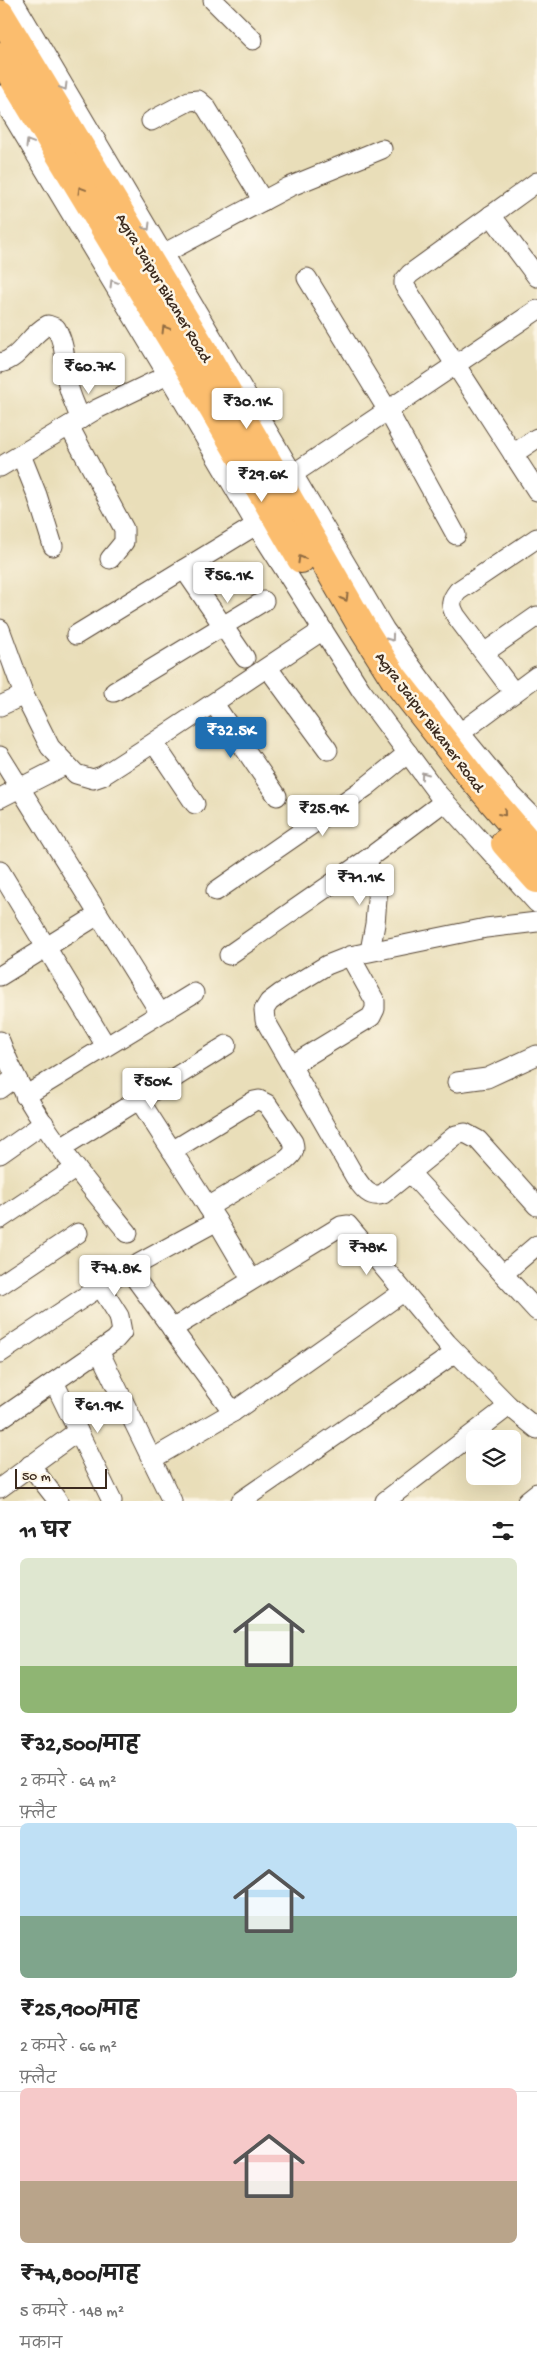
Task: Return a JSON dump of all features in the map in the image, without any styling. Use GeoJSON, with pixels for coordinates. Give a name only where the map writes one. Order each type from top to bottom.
{"type":"FeatureCollection","features":[{"type":"Feature","properties":{"kind":"highway","name":"Agra Jaipur Bikaner Road"},"geometry":{"type":"LineString","coordinates":[[0,14],[37,59],[187,365],[264,440],[365,632],[394,678],[471,776],[537,853]]}},
{"type":"Feature","properties":{"kind":"highway","name":"Agra Jaipur Bikaner Road"},"geometry":{"type":"LineString","coordinates":[[0,56],[187,365],[347,637],[378,685],[455,786],[537,879]]}},
{"type":"Feature","properties":{"kind":"street"},"geometry":{"type":"LineString","coordinates":[[13,0],[37,59],[163,254],[264,440],[293,474],[385,630],[460,733],[537,821]]}},
{"type":"Feature","properties":{"kind":"street"},"geometry":{"type":"LineString","coordinates":[[213,0],[253,40]]}},
{"type":"Feature","properties":{"kind":"street"},"geometry":{"type":"LineString","coordinates":[[0,95],[187,365],[256,525],[361,690],[445,801],[537,903]]}},
{"type":"Feature","properties":{"kind":"street"},"geometry":{"type":"LineString","coordinates":[[151,121],[189,101],[198,100],[206,107],[263,201]]}},
{"type":"Feature","properties":{"kind":"street"},"geometry":{"type":"LineString","coordinates":[[163,254],[289,187],[382,149]]}},
{"type":"Feature","properties":{"kind":"street"},"geometry":{"type":"LineString","coordinates":[[537,182],[410,274],[404,281],[407,291],[537,492]]}},
{"type":"Feature","properties":{"kind":"street"},"geometry":{"type":"LineString","coordinates":[[491,215],[537,277]]}},
{"type":"Feature","properties":{"kind":"street"},"geometry":{"type":"LineString","coordinates":[[307,278],[387,410],[456,535]]}},
{"type":"Feature","properties":{"kind":"street"},"geometry":{"type":"LineString","coordinates":[[293,474],[537,310]]}},
{"type":"Feature","properties":{"kind":"street"},"geometry":{"type":"LineString","coordinates":[[0,363],[10,361],[17,356],[42,327],[48,325],[56,328],[66,355],[75,422],[124,529],[124,542],[110,559]]}},
{"type":"Feature","properties":{"kind":"street"},"geometry":{"type":"LineString","coordinates":[[53,546],[37,495],[10,461],[75,422],[187,365]]}},
{"type":"Feature","properties":{"kind":"street"},"geometry":{"type":"LineString","coordinates":[[513,454],[537,438]]}},
{"type":"Feature","properties":{"kind":"street"},"geometry":{"type":"LineString","coordinates":[[76,635],[256,525]]}},
{"type":"Feature","properties":{"kind":"street"},"geometry":{"type":"LineString","coordinates":[[514,694],[450,606],[452,598],[458,591],[537,538]]}},
{"type":"Feature","properties":{"kind":"street"},"geometry":{"type":"LineString","coordinates":[[184,568],[244,658]]}},
{"type":"Feature","properties":{"kind":"street"},"geometry":{"type":"LineString","coordinates":[[114,692],[264,601]]}},
{"type":"Feature","properties":{"kind":"street"},"geometry":{"type":"LineString","coordinates":[[484,653],[537,616]]}},
{"type":"Feature","properties":{"kind":"street"},"geometry":{"type":"LineString","coordinates":[[0,629],[24,695],[50,747],[65,765],[76,774],[86,778],[102,776],[214,704],[323,630]]}},
{"type":"Feature","properties":{"kind":"street"},"geometry":{"type":"LineString","coordinates":[[268,668],[328,750]]}},
{"type":"Feature","properties":{"kind":"street"},"geometry":{"type":"LineString","coordinates":[[460,733],[537,676]]}},
{"type":"Feature","properties":{"kind":"street"},"geometry":{"type":"LineString","coordinates":[[0,706],[24,695]]}},
{"type":"Feature","properties":{"kind":"street"},"geometry":{"type":"LineString","coordinates":[[214,704],[277,796]]}},
{"type":"Feature","properties":{"kind":"street"},"geometry":{"type":"LineString","coordinates":[[148,747],[195,804]]}},
{"type":"Feature","properties":{"kind":"street"},"geometry":{"type":"LineString","coordinates":[[216,891],[366,787],[408,753]]}},
{"type":"Feature","properties":{"kind":"street"},"geometry":{"type":"LineString","coordinates":[[0,756],[160,1013]]}},
{"type":"Feature","properties":{"kind":"street"},"geometry":{"type":"LineString","coordinates":[[0,798],[65,765]]}},
{"type":"Feature","properties":{"kind":"street"},"geometry":{"type":"LineString","coordinates":[[229,955],[366,860],[445,801]]}},
{"type":"Feature","properties":{"kind":"street"},"geometry":{"type":"LineString","coordinates":[[366,860],[378,888],[376,924],[370,951]]}},
{"type":"Feature","properties":{"kind":"street"},"geometry":{"type":"LineString","coordinates":[[0,871],[7,900],[46,947],[106,1046]]}},
{"type":"Feature","properties":{"kind":"street"},"geometry":{"type":"LineString","coordinates":[[0,976],[98,915]]}},
{"type":"Feature","properties":{"kind":"street"},"geometry":{"type":"LineString","coordinates":[[537,922],[486,928],[350,956],[327,965],[281,993],[269,1002],[264,1010],[265,1020],[354,1177],[365,1191],[371,1195],[384,1194],[456,1135],[465,1133],[472,1135],[537,1206]]}},
{"type":"Feature","properties":{"kind":"street"},"geometry":{"type":"LineString","coordinates":[[292,1065],[371,1017],[375,1009],[375,1002],[350,956]]}},
{"type":"Feature","properties":{"kind":"street"},"geometry":{"type":"LineString","coordinates":[[25,1096],[194,993]]}},
{"type":"Feature","properties":{"kind":"street"},"geometry":{"type":"LineString","coordinates":[[0,1041],[8,1084],[25,1096],[61,1148],[128,1234]]}},
{"type":"Feature","properties":{"kind":"street"},"geometry":{"type":"LineString","coordinates":[[61,1148],[138,1098],[227,1045]]}},
{"type":"Feature","properties":{"kind":"street"},"geometry":{"type":"LineString","coordinates":[[456,1082],[487,1078],[537,1055]]}},
{"type":"Feature","properties":{"kind":"street"},"geometry":{"type":"LineString","coordinates":[[138,1098],[251,1279]]}},
{"type":"Feature","properties":{"kind":"street"},"geometry":{"type":"LineString","coordinates":[[0,1353],[212,1214],[293,1154],[295,1149],[293,1142],[267,1104],[259,1100],[172,1151]]}},
{"type":"Feature","properties":{"kind":"street"},"geometry":{"type":"LineString","coordinates":[[0,1154],[44,1123]]}},
{"type":"Feature","properties":{"kind":"street"},"geometry":{"type":"LineString","coordinates":[[0,1219],[76,1168]]}},
{"type":"Feature","properties":{"kind":"street"},"geometry":{"type":"LineString","coordinates":[[410,1173],[537,1311]]}},
{"type":"Feature","properties":{"kind":"street"},"geometry":{"type":"LineString","coordinates":[[172,1328],[341,1226],[348,1225],[456,1353],[509,1406],[537,1429]]}},
{"type":"Feature","properties":{"kind":"street"},"geometry":{"type":"LineString","coordinates":[[0,1285],[78,1233]]}},
{"type":"Feature","properties":{"kind":"street"},"geometry":{"type":"LineString","coordinates":[[503,1274],[537,1245]]}},
{"type":"Feature","properties":{"kind":"street"},"geometry":{"type":"LineString","coordinates":[[129,1270],[233,1412]]}},
{"type":"Feature","properties":{"kind":"street"},"geometry":{"type":"LineString","coordinates":[[0,1419],[115,1340],[122,1332],[119,1316],[100,1286]]}},
{"type":"Feature","properties":{"kind":"street"},"geometry":{"type":"LineString","coordinates":[[152,1460],[233,1412],[403,1292]]}},
{"type":"Feature","properties":{"kind":"street"},"geometry":{"type":"LineString","coordinates":[[99,1351],[172,1501]]}},
{"type":"Feature","properties":{"kind":"street"},"geometry":{"type":"LineString","coordinates":[[241,1501],[456,1353]]}},
{"type":"Feature","properties":{"kind":"street"},"geometry":{"type":"LineString","coordinates":[[54,1382],[112,1501]]}},
{"type":"Feature","properties":{"kind":"street"},"geometry":{"type":"LineString","coordinates":[[385,1501],[509,1406]]}},
{"type":"Feature","properties":{"kind":"street"},"geometry":{"type":"LineString","coordinates":[[0,1488],[78,1431]]}},
{"type":"Feature","properties":{"kind":"street"},"geometry":{"type":"LineString","coordinates":[[30,1465],[58,1501]]}},
{"type":"Feature","properties":{"kind":"street"},"geometry":{"type":"LineString","coordinates":[[527,1501],[537,1493]]}}]}
